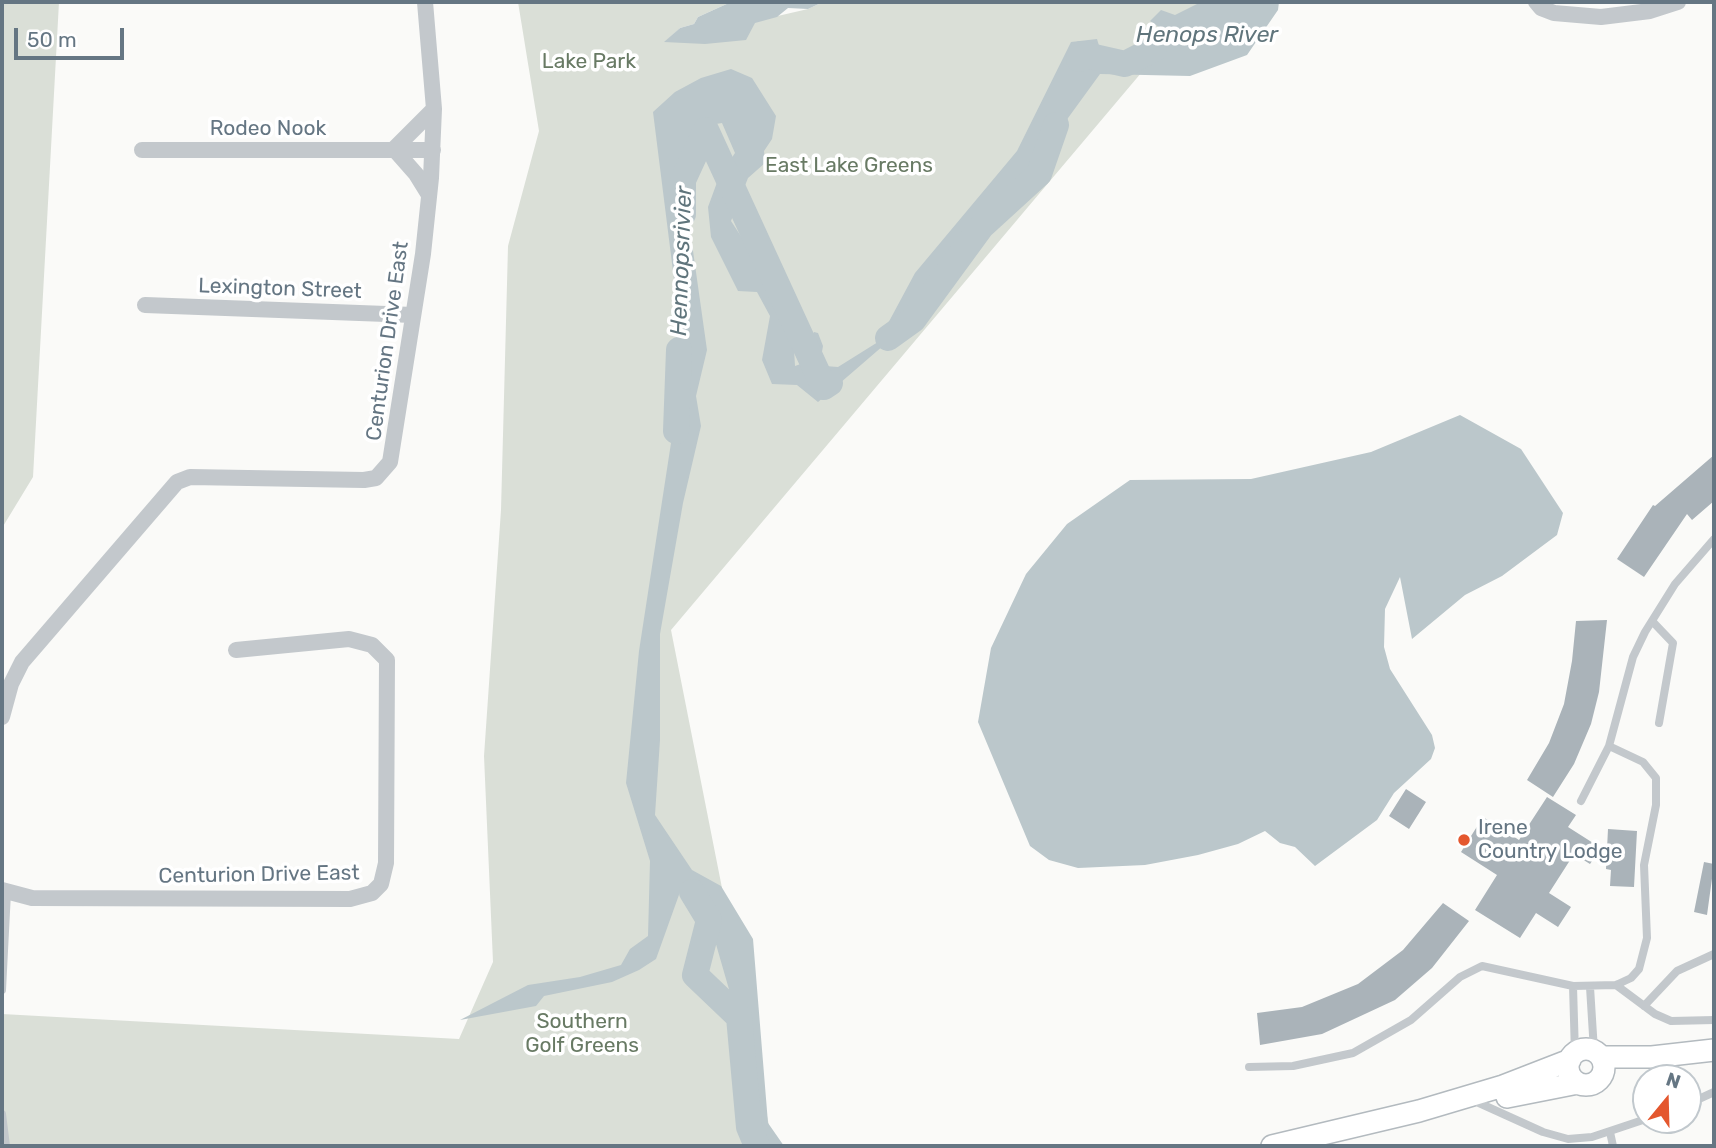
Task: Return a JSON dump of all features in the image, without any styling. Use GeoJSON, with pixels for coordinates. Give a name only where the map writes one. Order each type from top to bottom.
{"type":"FeatureCollection","features":[{"type":"Feature","properties":{"kind":"main road"},"geometry":{"type":"LineString","coordinates":[[1272,1146],[1419,1111],[1588,1060],[1708,1052]]}},
{"type":"Feature","properties":{"kind":"main road"},"geometry":{"type":"LineString","coordinates":[[1419,1111],[1479,1103],[1578,1083],[1591,1084],[1588,1060]]}},
{"type":"Feature","properties":{"kind":"street","name":"Centurion Drive East"},"geometry":{"type":"LineString","coordinates":[[2,717],[11,684],[22,662],[177,482],[190,477],[364,480],[376,478],[385,470],[394,451],[433,149],[434,108],[425,2]]}},
{"type":"Feature","properties":{"kind":"street"},"geometry":{"type":"LineString","coordinates":[[1536,2],[1541,8],[1554,13],[1601,17],[1650,12],[1678,2]]}},
{"type":"Feature","properties":{"kind":"street"},"geometry":{"type":"LineString","coordinates":[[429,195],[416,174],[394,149],[434,108]]}},
{"type":"Feature","properties":{"kind":"street","name":"Rodeo Nook"},"geometry":{"type":"LineString","coordinates":[[142,150],[433,149]]}},
{"type":"Feature","properties":{"kind":"street","name":"Lexington Street"},"geometry":{"type":"LineString","coordinates":[[145,305],[413,315]]}},
{"type":"Feature","properties":{"kind":"street","name":"Centurion Drive East"},"geometry":{"type":"LineString","coordinates":[[4,891],[46,898],[350,899],[372,893],[381,884],[386,863],[387,660],[372,645],[349,639],[236,650]]}},
{"type":"Feature","properties":{"kind":"lane"},"geometry":{"type":"LineString","coordinates":[[1581,801],[1609,746],[1633,657],[1651,621],[1675,584],[1714,539]]}},
{"type":"Feature","properties":{"kind":"lane"},"geometry":{"type":"LineString","coordinates":[[1651,621],[1673,643],[1659,723]]}},
{"type":"Feature","properties":{"kind":"lane"},"geometry":{"type":"LineString","coordinates":[[1249,1067],[1293,1066],[1353,1053],[1411,1020],[1460,977],[1482,966],[1573,986],[1616,985],[1631,978],[1643,957],[1647,919],[1644,865],[1657,794],[1656,778],[1643,762],[1609,746]]}},
{"type":"Feature","properties":{"kind":"lane"},"geometry":{"type":"LineString","coordinates":[[2,989],[4,891]]}},
{"type":"Feature","properties":{"kind":"lane"},"geometry":{"type":"LineString","coordinates":[[1644,1006],[1677,971],[1714,954]]}},
{"type":"Feature","properties":{"kind":"lane"},"geometry":{"type":"LineString","coordinates":[[1616,985],[1663,1018],[1679,1023],[1714,1020]]}},
{"type":"Feature","properties":{"kind":"lane"},"geometry":{"type":"LineString","coordinates":[[1573,986],[1588,1060]]}},
{"type":"Feature","properties":{"kind":"lane"},"geometry":{"type":"LineString","coordinates":[[1588,1060],[1590,987]]}},
{"type":"Feature","properties":{"kind":"lane"},"geometry":{"type":"LineString","coordinates":[[1479,1103],[1521,1123],[1568,1139],[1592,1138],[1632,1124]]}},
{"type":"Feature","properties":{"kind":"lane"},"geometry":{"type":"LineString","coordinates":[[2,1114],[6,1146]]}},
{"type":"Feature","properties":{"kind":"lane"},"geometry":{"type":"LineString","coordinates":[[1610,1132],[1614,1146]]}},
{"type":"Feature","properties":{"kind":"green space"},"geometry":{"type":"Polygon","coordinates":[[[2,2],[59,2],[33,477],[2,528],[2,2]]]}},
{"type":"Feature","properties":{"kind":"green space"},"geometry":{"type":"Polygon","coordinates":[[[518,2],[731,2],[698,17],[694,24],[680,28],[665,42],[808,9],[823,2],[1201,2],[671,630],[773,1146],[2,1146],[2,1014],[459,1039],[493,962],[484,756],[501,510],[508,246],[539,131],[518,2]]]}},
{"type":"Feature","properties":{"kind":"water"},"geometry":{"type":"Polygon","coordinates":[[[731,2],[823,2],[808,9],[788,8],[777,17],[755,23],[746,40],[705,44],[664,42],[680,28],[694,24],[698,17],[731,2]]]}},
{"type":"Feature","properties":{"kind":"water","name":"Henops River"},"geometry":{"type":"Polygon","coordinates":[[[1201,2],[1279,2],[1278,10],[1247,55],[1190,76],[1100,74],[1068,118],[1058,146],[1026,177],[951,267],[913,320],[818,402],[797,385],[772,384],[762,360],[770,316],[757,292],[738,291],[711,237],[708,207],[719,177],[735,153],[722,123],[704,126],[683,180],[707,350],[696,396],[701,426],[683,503],[660,634],[660,740],[655,815],[692,870],[721,886],[753,939],[768,1123],[784,1146],[750,1146],[739,1126],[744,1074],[739,1024],[709,920],[680,892],[656,959],[639,970],[612,982],[544,996],[536,1006],[460,1020],[528,985],[580,977],[621,965],[630,949],[648,936],[650,861],[626,783],[639,651],[677,404],[678,377],[678,311],[653,112],[675,92],[701,78],[731,69],[752,78],[776,116],[772,139],[764,151],[765,163],[748,178],[731,221],[746,244],[778,275],[789,301],[802,316],[788,322],[793,332],[795,366],[812,360],[817,351],[810,340],[814,332],[818,333],[823,346],[821,357],[825,366],[838,367],[878,342],[915,273],[1017,151],[1071,42],[1097,39],[1103,59],[1125,64],[1137,48],[1133,42],[1155,44],[1172,36],[1150,21],[1161,10],[1175,15],[1201,2]]]}},
{"type":"Feature","properties":{"kind":"water"},"geometry":{"type":"Polygon","coordinates":[[[1460,415],[1521,449],[1563,513],[1557,535],[1502,576],[1465,595],[1412,639],[1400,577],[1385,609],[1384,647],[1390,669],[1432,735],[1435,748],[1431,759],[1394,793],[1377,820],[1315,866],[1295,847],[1280,843],[1265,831],[1238,844],[1145,865],[1078,868],[1049,860],[1030,846],[978,722],[991,648],[1026,574],[1067,524],[1130,480],[1251,479],[1371,452],[1460,415]]]}},
{"type":"Feature","properties":{"kind":"building"},"geometry":{"type":"Polygon","coordinates":[[[1714,455],[1714,501],[1692,520],[1687,514],[1644,577],[1617,559],[1653,505],[1714,455]]]}},
{"type":"Feature","properties":{"kind":"building"},"geometry":{"type":"Polygon","coordinates":[[[1607,620],[1599,692],[1591,724],[1574,764],[1553,797],[1527,780],[1549,743],[1564,704],[1576,621],[1607,620]]]}},
{"type":"Feature","properties":{"kind":"building"},"geometry":{"type":"Polygon","coordinates":[[[1406,789],[1426,802],[1409,829],[1389,816],[1406,789]]]}},
{"type":"Feature","properties":{"kind":"building"},"geometry":{"type":"Polygon","coordinates":[[[1547,797],[1576,815],[1568,827],[1601,848],[1590,864],[1574,854],[1549,893],[1571,907],[1558,927],[1536,913],[1520,938],[1475,910],[1497,875],[1461,852],[1483,817],[1519,840],[1547,797]]]}},
{"type":"Feature","properties":{"kind":"building"},"geometry":{"type":"Polygon","coordinates":[[[1608,829],[1637,831],[1634,887],[1610,886],[1611,870],[1606,869],[1608,829]]]}},
{"type":"Feature","properties":{"kind":"building"},"geometry":{"type":"Polygon","coordinates":[[[1704,862],[1714,864],[1707,915],[1694,912],[1704,862]]]}},
{"type":"Feature","properties":{"kind":"building"},"geometry":{"type":"Polygon","coordinates":[[[1443,903],[1469,921],[1432,968],[1395,1000],[1322,1034],[1260,1045],[1257,1013],[1302,1007],[1358,984],[1403,950],[1443,903]]]}},
{"type":"Feature","properties":{"kind":"waterway","name":"Hennopsrivier"},"geometry":{"type":"LineString","coordinates":[[1079,59],[1081,54],[1125,64],[1154,49]]}},
{"type":"Feature","properties":{"kind":"waterway","name":"Hennopsrivier"},"geometry":{"type":"LineString","coordinates":[[888,338],[913,320],[981,227],[1039,174],[1056,125]]}},
{"type":"Feature","properties":{"kind":"waterway","name":"Hennopsrivier"},"geometry":{"type":"LineString","coordinates":[[683,214],[683,180],[706,130],[824,387],[830,383]]}},
{"type":"Feature","properties":{"kind":"waterway","name":"Hennopsrivier"},"geometry":{"type":"LineString","coordinates":[[676,431],[679,350]]}},
{"type":"Feature","properties":{"kind":"waterway","name":"Hennopsrivier"},"geometry":{"type":"LineString","coordinates":[[692,892],[709,920],[695,975],[739,1017],[749,1127],[757,1146]]}},
{"type":"Feature","properties":{"kind":"place","name":"Irene Country Lodge"},"geometry":{"type":"Point","coordinates":[1464,840]}},
{"type":"Feature","properties":{"kind":"park label","name":"Lake Park"},"geometry":{"type":"Point","coordinates":[589,62]}},
{"type":"Feature","properties":{"kind":"park label","name":"East Lake Greens"},"geometry":{"type":"Point","coordinates":[849,166]}},
{"type":"Feature","properties":{"kind":"park label","name":"Southern Golf Greens"},"geometry":{"type":"Point","coordinates":[582,1034]}}]}
